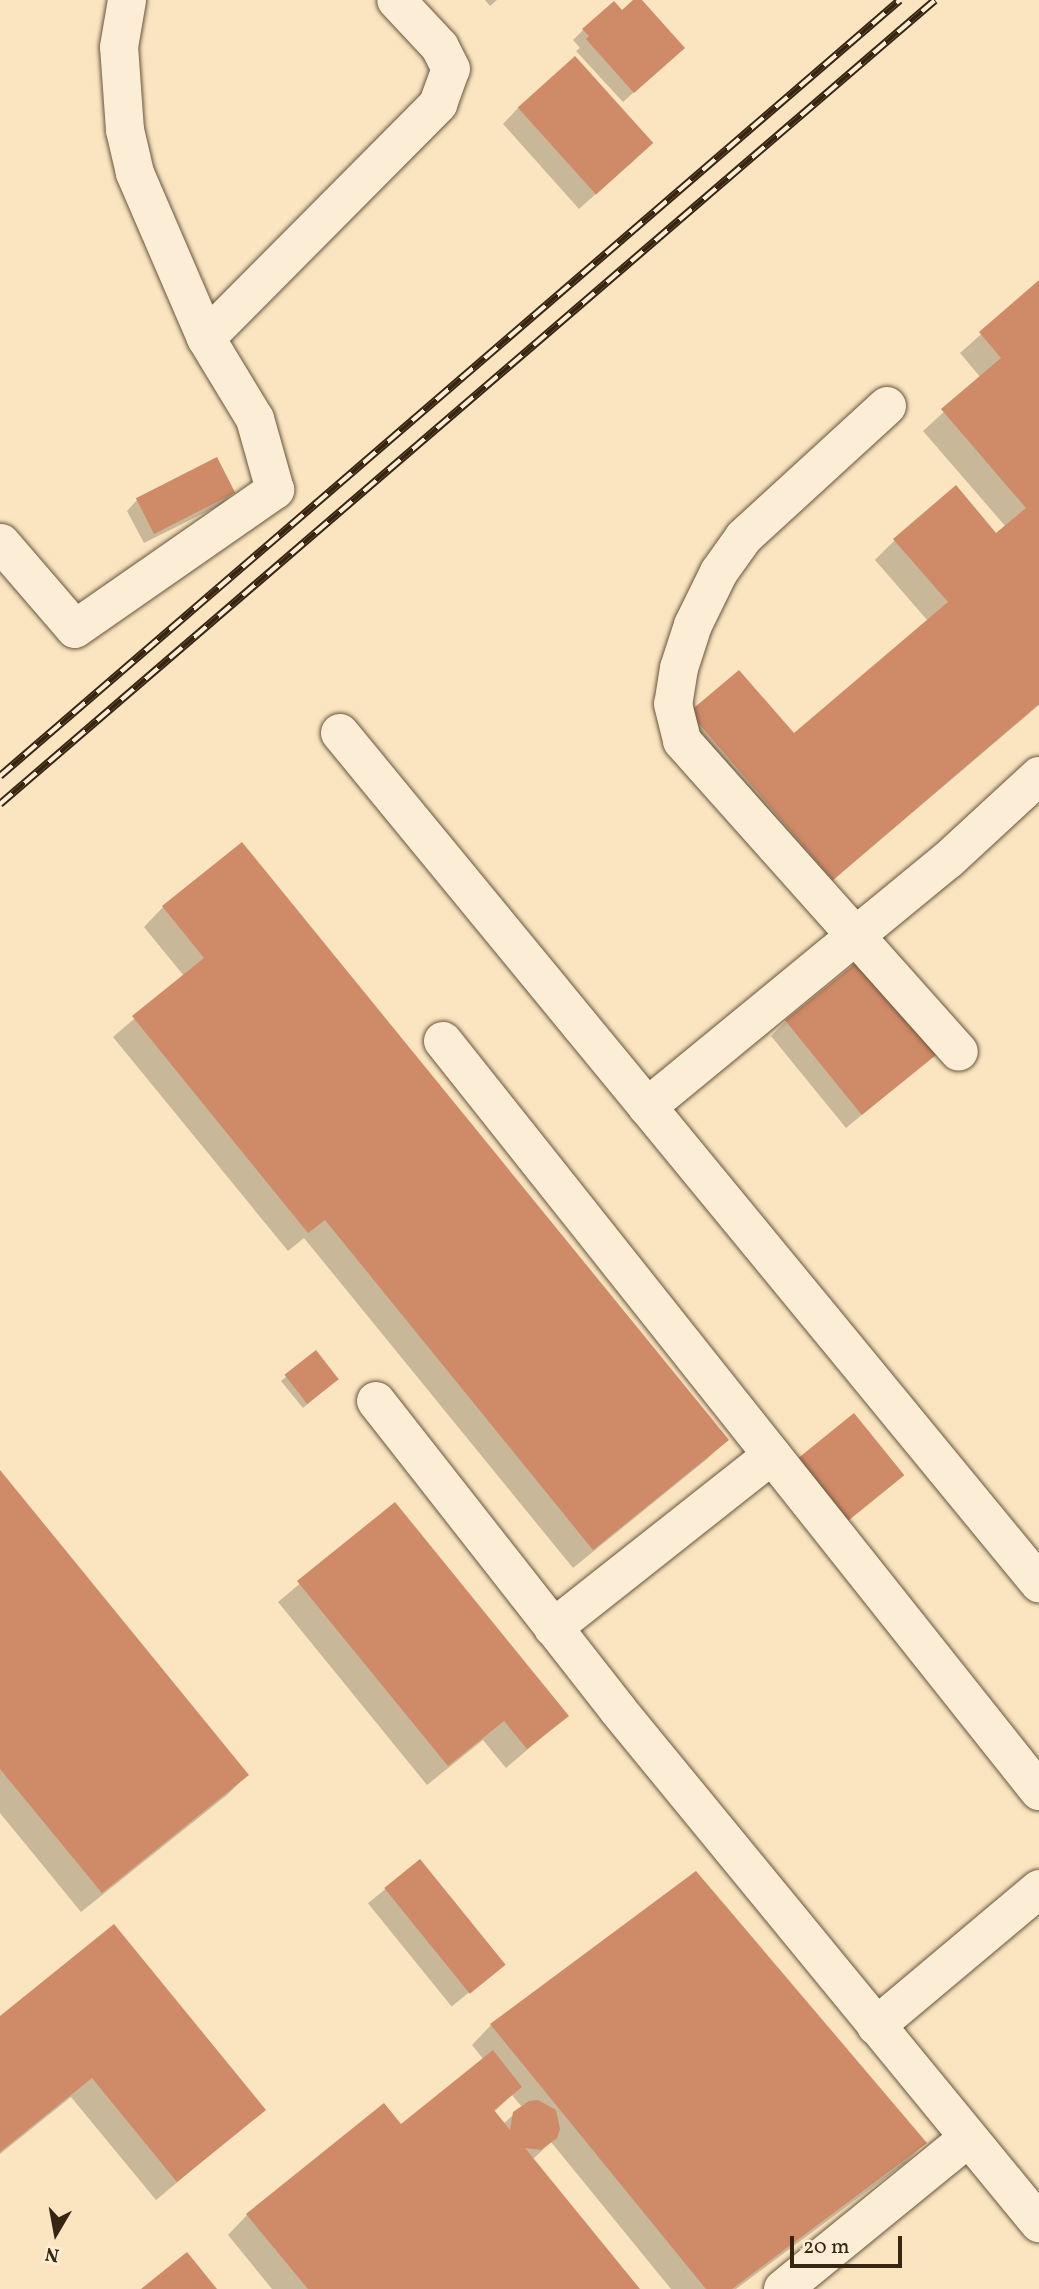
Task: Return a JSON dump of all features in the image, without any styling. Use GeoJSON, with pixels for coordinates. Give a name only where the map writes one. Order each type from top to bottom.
{"type":"FeatureCollection","features":[{"type":"Feature","properties":{"kind":"street"},"geometry":{"type":"LineString","coordinates":[[0,543],[75,629],[275,490],[256,419],[206,338],[135,173],[125,130],[119,47],[127,0]]}},
{"type":"Feature","properties":{"kind":"street"},"geometry":{"type":"LineString","coordinates":[[206,338],[438,104],[451,69],[440,47],[396,0]]}},
{"type":"Feature","properties":{"kind":"street"},"geometry":{"type":"LineString","coordinates":[[887,406],[738,546],[719,572],[693,625],[679,668],[673,704],[682,741],[959,1052]]}},
{"type":"Feature","properties":{"kind":"street"},"geometry":{"type":"LineString","coordinates":[[340,733],[1039,1583]]}},
{"type":"Feature","properties":{"kind":"street"},"geometry":{"type":"LineString","coordinates":[[647,1107],[948,860],[1039,776]]}},
{"type":"Feature","properties":{"kind":"street"},"geometry":{"type":"LineString","coordinates":[[443,1041],[1039,1791]]}},
{"type":"Feature","properties":{"kind":"street"},"geometry":{"type":"LineString","coordinates":[[376,1401],[553,1628],[1039,2223]]}},
{"type":"Feature","properties":{"kind":"street"},"geometry":{"type":"LineString","coordinates":[[553,1628],[772,1455]]}},
{"type":"Feature","properties":{"kind":"street"},"geometry":{"type":"LineString","coordinates":[[876,2026],[1039,1889]]}},
{"type":"Feature","properties":{"kind":"street"},"geometry":{"type":"LineString","coordinates":[[783,2289],[968,2138]]}},
{"type":"Feature","properties":{"kind":"building"},"geometry":{"type":"Polygon","coordinates":[[[633,0],[642,0],[685,48],[634,93],[586,39],[589,36],[582,29],[614,1],[622,10],[633,0]]]}},
{"type":"Feature","properties":{"kind":"building"},"geometry":{"type":"Polygon","coordinates":[[[575,56],[653,143],[596,194],[518,108],[575,56]]]}},
{"type":"Feature","properties":{"kind":"building"},"geometry":{"type":"Polygon","coordinates":[[[1039,280],[1039,704],[833,880],[689,712],[739,670],[794,733],[948,602],[893,539],[956,485],[996,533],[1026,508],[941,409],[1001,358],[979,332],[1039,280]]]}},
{"type":"Feature","properties":{"kind":"building"},"geometry":{"type":"Polygon","coordinates":[[[217,457],[235,493],[154,534],[136,498],[217,457]]]}},
{"type":"Feature","properties":{"kind":"building"},"geometry":{"type":"Polygon","coordinates":[[[242,842],[729,1440],[593,1550],[325,1220],[308,1233],[132,1016],[204,958],[162,906],[242,842]]]}},
{"type":"Feature","properties":{"kind":"building"},"geometry":{"type":"Polygon","coordinates":[[[862,958],[939,1053],[862,1115],[785,1020],[862,958]]]}},
{"type":"Feature","properties":{"kind":"building"},"geometry":{"type":"Polygon","coordinates":[[[316,1350],[339,1379],[307,1404],[284,1375],[316,1350]]]}},
{"type":"Feature","properties":{"kind":"building"},"geometry":{"type":"Polygon","coordinates":[[[854,1413],[904,1475],[848,1520],[798,1458],[854,1413]]]}},
{"type":"Feature","properties":{"kind":"building"},"geometry":{"type":"Polygon","coordinates":[[[0,1470],[249,1775],[102,1893],[0,1769],[0,1470]]]}},
{"type":"Feature","properties":{"kind":"building"},"geometry":{"type":"Polygon","coordinates":[[[395,1502],[569,1716],[527,1749],[504,1721],[448,1766],[297,1581],[395,1502]]]}},
{"type":"Feature","properties":{"kind":"building"},"geometry":{"type":"Polygon","coordinates":[[[420,1859],[506,1965],[470,1994],[384,1888],[420,1859]]]}},
{"type":"Feature","properties":{"kind":"building"},"geometry":{"type":"Polygon","coordinates":[[[696,1871],[927,2143],[732,2289],[706,2289],[490,2024],[696,1871]]]}},
{"type":"Feature","properties":{"kind":"building"},"geometry":{"type":"Polygon","coordinates":[[[114,1924],[266,2110],[177,2182],[92,2078],[0,2152],[0,2016],[114,1924]]]}},
{"type":"Feature","properties":{"kind":"building"},"geometry":{"type":"Polygon","coordinates":[[[493,2050],[522,2087],[494,2110],[510,2130],[513,2112],[529,2101],[538,2100],[556,2110],[560,2129],[557,2138],[541,2150],[525,2148],[640,2289],[308,2289],[246,2214],[384,2103],[401,2124],[493,2050]]]}},
{"type":"Feature","properties":{"kind":"building"},"geometry":{"type":"Polygon","coordinates":[[[187,2252],[217,2289],[141,2289],[187,2252]]]}},
{"type":"Feature","properties":{"kind":"railway"},"geometry":{"type":"LineString","coordinates":[[0,776],[900,0]]}},
{"type":"Feature","properties":{"kind":"railway"},"geometry":{"type":"LineString","coordinates":[[0,804],[935,0]]}}]}
